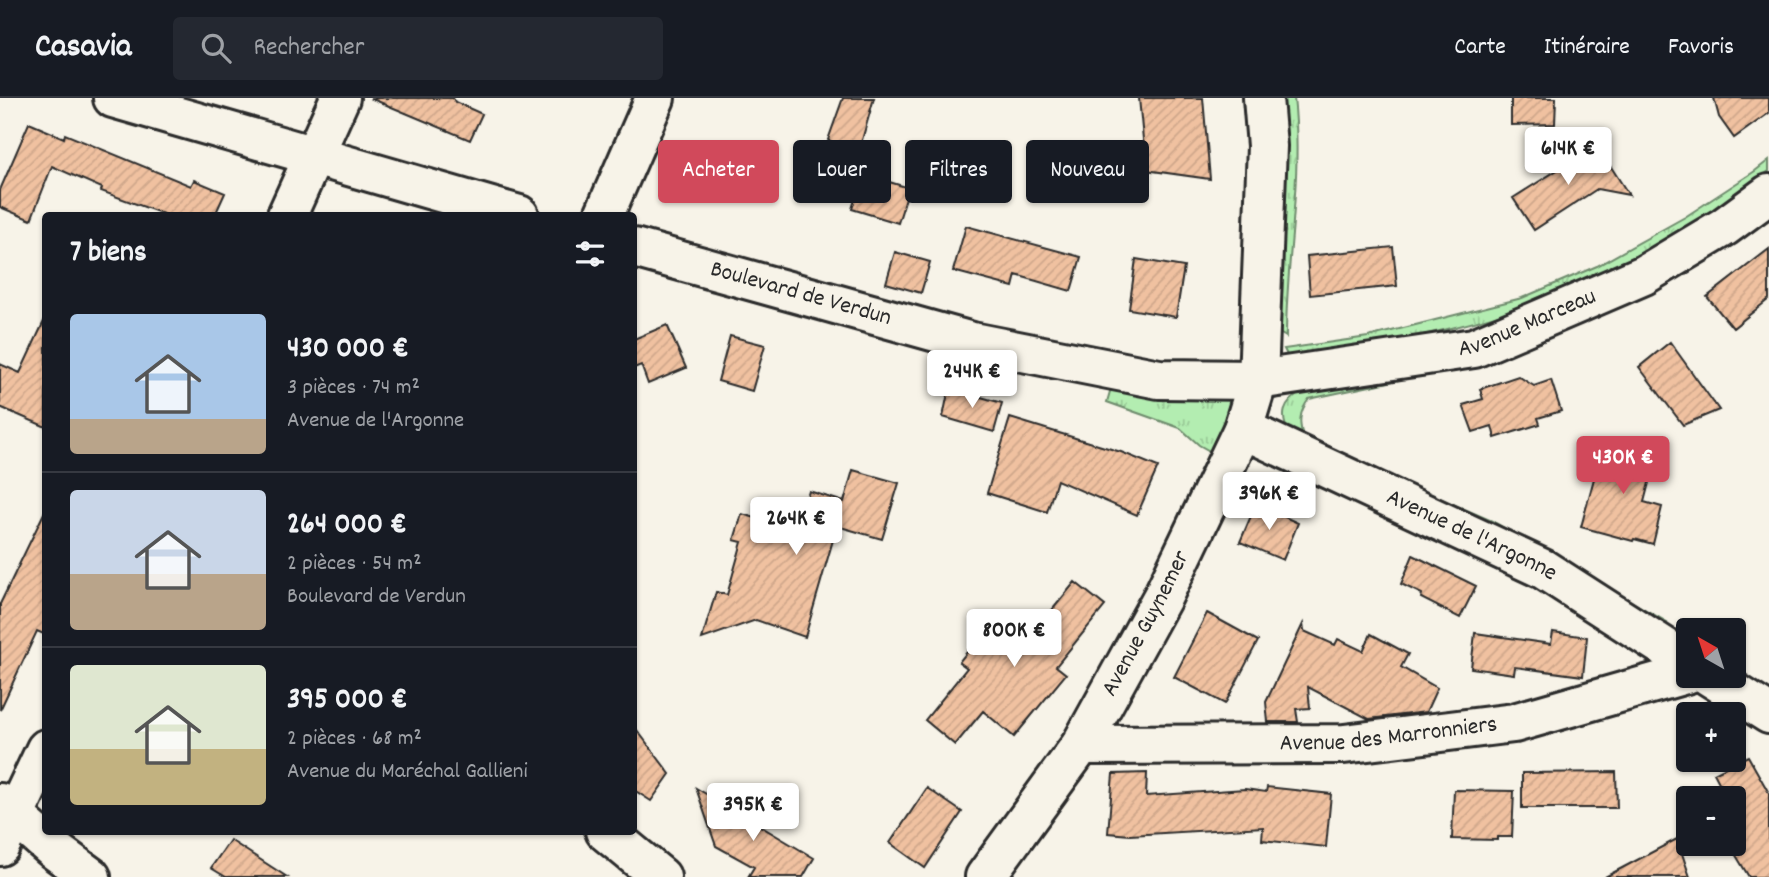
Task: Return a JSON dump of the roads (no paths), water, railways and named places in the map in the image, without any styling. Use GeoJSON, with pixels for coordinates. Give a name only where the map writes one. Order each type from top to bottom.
{"type":"FeatureCollection","features":[{"type":"Feature","properties":{"kind":"street"},"geometry":{"type":"LineString","coordinates":[[113,98],[509,212]]}},
{"type":"Feature","properties":{"kind":"street"},"geometry":{"type":"LineString","coordinates":[[288,212],[340,98]]}},
{"type":"Feature","properties":{"kind":"street"},"geometry":{"type":"LineString","coordinates":[[605,212],[655,98]]}},
{"type":"Feature","properties":{"kind":"street","name":"Avenue Guynemer"},"geometry":{"type":"LineString","coordinates":[[985,877],[1081,745],[1163,596],[1243,429],[1258,380],[1267,146],[1263,98]]}},
{"type":"Feature","properties":{"kind":"street","name":"Avenue Marceau"},"geometry":{"type":"LineString","coordinates":[[1258,380],[1474,348],[1644,275],[1724,227],[1769,194]]}},
{"type":"Feature","properties":{"kind":"street","name":"Boulevard de Verdun"},"geometry":{"type":"LineString","coordinates":[[637,249],[972,342],[1158,379],[1258,380]]}},
{"type":"Feature","properties":{"kind":"street","name":"Avenue de l'Argonne"},"geometry":{"type":"LineString","coordinates":[[1243,429],[1543,569],[1676,655]]}},
{"type":"Feature","properties":{"kind":"street","name":"Avenue des Marronniers"},"geometry":{"type":"LineString","coordinates":[[1081,745],[1344,744],[1514,723],[1676,677]]}},
{"type":"Feature","properties":{"kind":"street"},"geometry":{"type":"LineString","coordinates":[[1728,688],[1769,714]]}},
{"type":"Feature","properties":{"kind":"street"},"geometry":{"type":"LineString","coordinates":[[42,756],[5,822],[53,849],[91,877]]}},
{"type":"Feature","properties":{"kind":"street"},"geometry":{"type":"LineString","coordinates":[[610,835],[661,877]]}}]}
